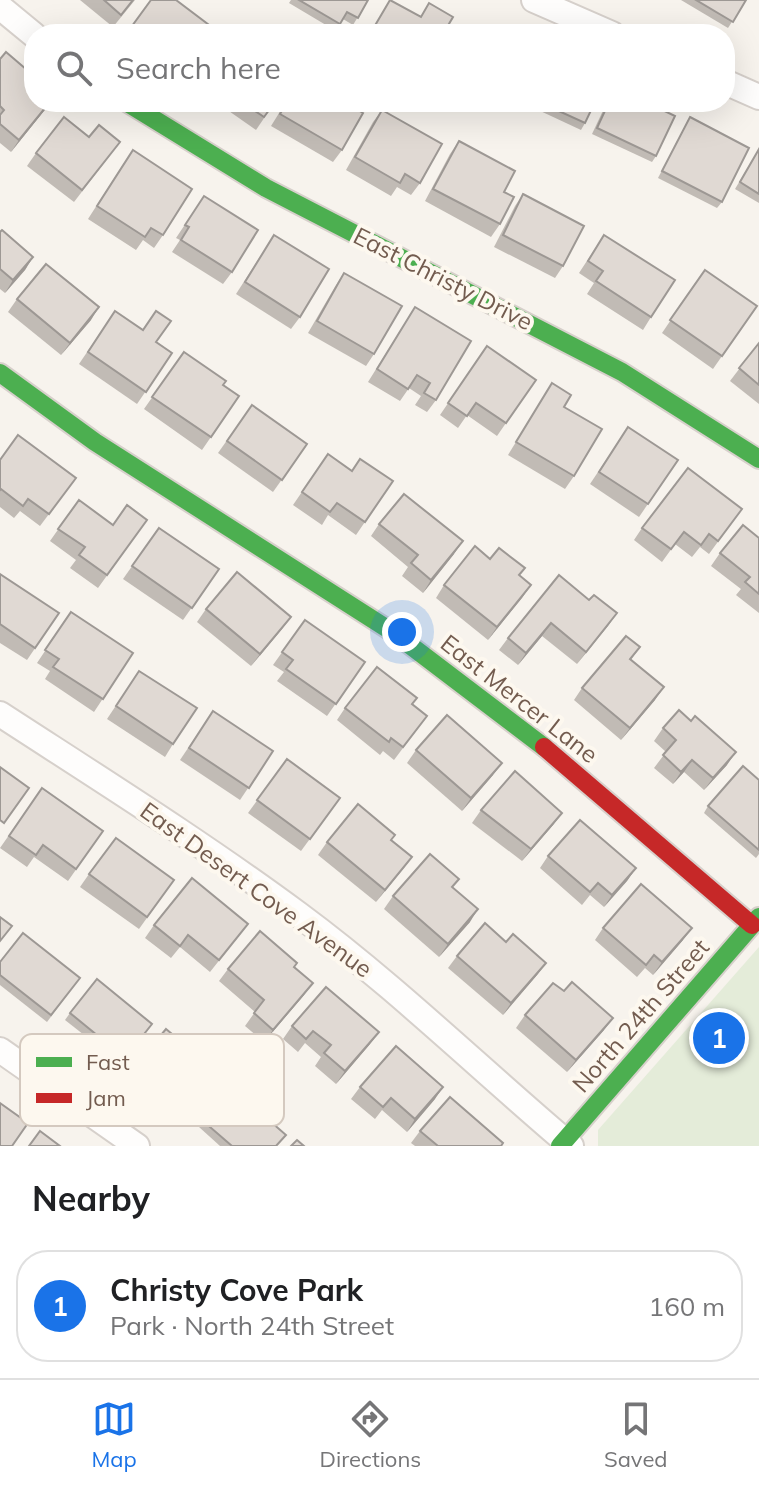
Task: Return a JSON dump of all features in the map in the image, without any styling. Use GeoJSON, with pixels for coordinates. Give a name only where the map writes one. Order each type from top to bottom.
{"type":"FeatureCollection","features":[{"type":"Feature","properties":{"kind":"street"},"geometry":{"type":"LineString","coordinates":[[534,0],[589,24]]}},
{"type":"Feature","properties":{"kind":"street"},"geometry":{"type":"LineString","coordinates":[[0,7],[24,27]]}},
{"type":"Feature","properties":{"kind":"street"},"geometry":{"type":"LineString","coordinates":[[735,86],[759,97]]}},
{"type":"Feature","properties":{"kind":"street","name":"East Christy Drive"},"geometry":{"type":"LineString","coordinates":[[142,112],[266,188],[622,372],[759,459]]}},
{"type":"Feature","properties":{"kind":"street","name":"East Mercer Lane"},"geometry":{"type":"LineString","coordinates":[[0,373],[95,442],[394,633],[541,744],[756,921]]}},
{"type":"Feature","properties":{"kind":"street","name":"East Desert Cove Avenue"},"geometry":{"type":"LineString","coordinates":[[0,714],[170,825],[298,914],[381,981],[566,1144]]}},
{"type":"Feature","properties":{"kind":"street","name":"North 24th Street"},"geometry":{"type":"LineString","coordinates":[[566,1144],[756,921]]}},
{"type":"Feature","properties":{"kind":"street"},"geometry":{"type":"LineString","coordinates":[[0,1050],[20,1064]]}},
{"type":"Feature","properties":{"kind":"street"},"geometry":{"type":"LineString","coordinates":[[108,1126],[137,1146]]}},
{"type":"Feature","properties":{"kind":"green space"},"geometry":{"type":"Polygon","coordinates":[[[759,947],[759,1146],[598,1146],[598,1130],[759,947]]]}},
{"type":"Feature","properties":{"kind":"building"},"geometry":{"type":"Polygon","coordinates":[[[104,0],[133,0],[121,15],[104,0]]]}},
{"type":"Feature","properties":{"kind":"building"},"geometry":{"type":"Polygon","coordinates":[[[151,0],[176,0],[208,24],[133,24],[151,0]]]}},
{"type":"Feature","properties":{"kind":"building"},"geometry":{"type":"Polygon","coordinates":[[[299,0],[368,0],[358,18],[347,12],[340,24],[299,0]]]}},
{"type":"Feature","properties":{"kind":"building"},"geometry":{"type":"Polygon","coordinates":[[[390,0],[421,17],[429,3],[453,17],[449,24],[376,24],[390,0]]]}},
{"type":"Feature","properties":{"kind":"building"},"geometry":{"type":"Polygon","coordinates":[[[696,0],[746,0],[733,22],[696,0]]]}},
{"type":"Feature","properties":{"kind":"building"},"geometry":{"type":"Polygon","coordinates":[[[6,52],[24,67],[24,112],[42,112],[19,140],[0,124],[0,115],[4,110],[0,106],[0,59],[6,52]]]}},
{"type":"Feature","properties":{"kind":"building"},"geometry":{"type":"Polygon","coordinates":[[[281,112],[363,113],[342,150],[281,112]]]}},
{"type":"Feature","properties":{"kind":"building"},"geometry":{"type":"Polygon","coordinates":[[[381,112],[442,144],[420,183],[405,174],[400,183],[355,157],[381,112]]]}},
{"type":"Feature","properties":{"kind":"building"},"geometry":{"type":"Polygon","coordinates":[[[561,112],[590,112],[585,123],[561,112]]]}},
{"type":"Feature","properties":{"kind":"building"},"geometry":{"type":"Polygon","coordinates":[[[604,112],[667,112],[675,116],[656,156],[597,128],[604,112]]]}},
{"type":"Feature","properties":{"kind":"building"},"geometry":{"type":"Polygon","coordinates":[[[64,117],[89,137],[99,125],[120,142],[82,190],[36,153],[64,117]]]}},
{"type":"Feature","properties":{"kind":"building"},"geometry":{"type":"Polygon","coordinates":[[[690,117],[749,148],[722,202],[662,171],[690,117]]]}},
{"type":"Feature","properties":{"kind":"building"},"geometry":{"type":"Polygon","coordinates":[[[459,141],[515,171],[504,192],[514,197],[500,224],[433,189],[459,141]]]}},
{"type":"Feature","properties":{"kind":"building"},"geometry":{"type":"Polygon","coordinates":[[[759,149],[759,194],[740,182],[759,149]]]}},
{"type":"Feature","properties":{"kind":"building"},"geometry":{"type":"Polygon","coordinates":[[[133,150],[192,189],[163,235],[151,228],[145,237],[97,206],[133,150]]]}},
{"type":"Feature","properties":{"kind":"building"},"geometry":{"type":"Polygon","coordinates":[[[523,194],[584,226],[563,266],[503,235],[523,194]]]}},
{"type":"Feature","properties":{"kind":"building"},"geometry":{"type":"Polygon","coordinates":[[[204,196],[258,230],[232,272],[181,240],[189,227],[185,225],[204,196]]]}},
{"type":"Feature","properties":{"kind":"building"},"geometry":{"type":"Polygon","coordinates":[[[2,230],[33,257],[13,280],[0,269],[2,230]]]}},
{"type":"Feature","properties":{"kind":"building"},"geometry":{"type":"Polygon","coordinates":[[[274,235],[329,269],[300,317],[245,282],[274,235]]]}},
{"type":"Feature","properties":{"kind":"building"},"geometry":{"type":"Polygon","coordinates":[[[604,235],[675,280],[651,317],[596,281],[603,271],[588,261],[604,235]]]}},
{"type":"Feature","properties":{"kind":"building"},"geometry":{"type":"Polygon","coordinates":[[[46,264],[99,307],[70,343],[17,299],[46,264]]]}},
{"type":"Feature","properties":{"kind":"building"},"geometry":{"type":"Polygon","coordinates":[[[705,270],[757,306],[722,356],[670,320],[705,270]]]}},
{"type":"Feature","properties":{"kind":"building"},"geometry":{"type":"Polygon","coordinates":[[[344,273],[402,306],[374,354],[317,321],[344,273]]]}},
{"type":"Feature","properties":{"kind":"building"},"geometry":{"type":"Polygon","coordinates":[[[415,307],[471,341],[436,400],[424,393],[430,383],[417,375],[408,389],[377,369],[415,307]]]}},
{"type":"Feature","properties":{"kind":"building"},"geometry":{"type":"Polygon","coordinates":[[[115,311],[143,330],[156,311],[171,321],[156,342],[172,353],[146,392],[88,352],[115,311]]]}},
{"type":"Feature","properties":{"kind":"building"},"geometry":{"type":"Polygon","coordinates":[[[759,343],[759,385],[739,368],[759,343]]]}},
{"type":"Feature","properties":{"kind":"building"},"geometry":{"type":"Polygon","coordinates":[[[487,346],[536,380],[506,423],[476,403],[467,416],[448,403],[487,346]]]}},
{"type":"Feature","properties":{"kind":"building"},"geometry":{"type":"Polygon","coordinates":[[[184,352],[226,381],[223,385],[239,396],[211,437],[152,397],[184,352]]]}},
{"type":"Feature","properties":{"kind":"building"},"geometry":{"type":"Polygon","coordinates":[[[552,383],[571,395],[564,407],[602,429],[574,476],[516,442],[552,383]]]}},
{"type":"Feature","properties":{"kind":"building"},"geometry":{"type":"Polygon","coordinates":[[[252,405],[307,444],[282,480],[227,441],[252,405]]]}},
{"type":"Feature","properties":{"kind":"building"},"geometry":{"type":"Polygon","coordinates":[[[628,427],[678,460],[648,504],[599,472],[628,427]]]}},
{"type":"Feature","properties":{"kind":"building"},"geometry":{"type":"Polygon","coordinates":[[[18,435],[76,478],[49,514],[28,499],[23,506],[0,490],[0,460],[18,435]]]}},
{"type":"Feature","properties":{"kind":"building"},"geometry":{"type":"Polygon","coordinates":[[[328,454],[352,471],[360,459],[393,481],[365,522],[337,503],[330,512],[302,492],[328,454]]]}},
{"type":"Feature","properties":{"kind":"building"},"geometry":{"type":"Polygon","coordinates":[[[688,468],[742,509],[718,541],[709,534],[701,545],[684,532],[671,549],[642,528],[688,468]]]}},
{"type":"Feature","properties":{"kind":"building"},"geometry":{"type":"Polygon","coordinates":[[[404,494],[463,541],[431,580],[411,563],[418,555],[379,524],[404,494]]]}},
{"type":"Feature","properties":{"kind":"building"},"geometry":{"type":"Polygon","coordinates":[[[79,500],[113,525],[127,505],[147,520],[107,575],[79,555],[85,547],[58,529],[79,500]]]}},
{"type":"Feature","properties":{"kind":"building"},"geometry":{"type":"Polygon","coordinates":[[[743,525],[759,538],[759,594],[745,582],[750,577],[720,553],[743,525]]]}},
{"type":"Feature","properties":{"kind":"building"},"geometry":{"type":"Polygon","coordinates":[[[159,528],[219,569],[192,608],[132,566],[159,528]]]}},
{"type":"Feature","properties":{"kind":"building"},"geometry":{"type":"Polygon","coordinates":[[[475,546],[490,559],[499,548],[525,568],[519,575],[531,585],[497,627],[444,585],[475,546]]]}},
{"type":"Feature","properties":{"kind":"building"},"geometry":{"type":"Polygon","coordinates":[[[237,572],[291,617],[260,654],[206,609],[237,572]]]}},
{"type":"Feature","properties":{"kind":"building"},"geometry":{"type":"Polygon","coordinates":[[[0,574],[59,613],[35,648],[0,624],[0,574]]]}},
{"type":"Feature","properties":{"kind":"building"},"geometry":{"type":"Polygon","coordinates":[[[559,575],[589,600],[594,595],[617,613],[586,652],[551,623],[526,653],[508,638],[559,575]]]}},
{"type":"Feature","properties":{"kind":"building"},"geometry":{"type":"Polygon","coordinates":[[[71,612],[133,653],[103,699],[53,667],[59,659],[45,650],[71,612]]]}},
{"type":"Feature","properties":{"kind":"building"},"geometry":{"type":"Polygon","coordinates":[[[305,620],[365,662],[336,704],[286,669],[293,660],[282,652],[305,620]]]}},
{"type":"Feature","properties":{"kind":"building"},"geometry":{"type":"Polygon","coordinates":[[[626,636],[640,647],[630,659],[664,687],[630,728],[582,688],[626,636]]]}},
{"type":"Feature","properties":{"kind":"building"},"geometry":{"type":"Polygon","coordinates":[[[377,667],[417,698],[412,704],[427,716],[403,747],[391,738],[389,742],[345,708],[377,667]]]}},
{"type":"Feature","properties":{"kind":"building"},"geometry":{"type":"Polygon","coordinates":[[[139,671],[197,708],[173,744],[116,706],[139,671]]]}},
{"type":"Feature","properties":{"kind":"building"},"geometry":{"type":"Polygon","coordinates":[[[679,710],[691,721],[695,716],[736,752],[713,778],[692,760],[681,772],[663,755],[676,740],[663,728],[679,710]]]}},
{"type":"Feature","properties":{"kind":"building"},"geometry":{"type":"Polygon","coordinates":[[[213,711],[273,751],[249,788],[189,748],[213,711]]]}},
{"type":"Feature","properties":{"kind":"building"},"geometry":{"type":"Polygon","coordinates":[[[447,715],[502,763],[471,798],[416,750],[447,715]]]}},
{"type":"Feature","properties":{"kind":"building"},"geometry":{"type":"Polygon","coordinates":[[[287,759],[340,798],[310,839],[257,800],[287,759]]]}},
{"type":"Feature","properties":{"kind":"building"},"geometry":{"type":"Polygon","coordinates":[[[743,766],[759,780],[759,850],[708,806],[743,766]]]}},
{"type":"Feature","properties":{"kind":"building"},"geometry":{"type":"Polygon","coordinates":[[[0,767],[29,788],[4,823],[0,820],[0,767]]]}},
{"type":"Feature","properties":{"kind":"building"},"geometry":{"type":"Polygon","coordinates":[[[515,771],[562,813],[531,849],[481,810],[515,771]]]}},
{"type":"Feature","properties":{"kind":"building"},"geometry":{"type":"Polygon","coordinates":[[[42,788],[103,831],[76,869],[43,845],[36,855],[9,836],[42,788]]]}},
{"type":"Feature","properties":{"kind":"building"},"geometry":{"type":"Polygon","coordinates":[[[358,804],[395,835],[391,840],[412,857],[385,890],[327,842],[358,804]]]}},
{"type":"Feature","properties":{"kind":"building"},"geometry":{"type":"Polygon","coordinates":[[[580,820],[636,868],[612,895],[598,883],[590,892],[548,856],[580,820]]]}},
{"type":"Feature","properties":{"kind":"building"},"geometry":{"type":"Polygon","coordinates":[[[116,838],[174,880],[147,917],[89,874],[116,838]]]}},
{"type":"Feature","properties":{"kind":"building"},"geometry":{"type":"Polygon","coordinates":[[[430,854],[459,879],[452,887],[478,909],[448,944],[393,896],[430,854]]]}},
{"type":"Feature","properties":{"kind":"building"},"geometry":{"type":"Polygon","coordinates":[[[192,878],[248,924],[219,960],[188,935],[180,946],[154,925],[192,878]]]}},
{"type":"Feature","properties":{"kind":"building"},"geometry":{"type":"Polygon","coordinates":[[[641,884],[692,928],[662,962],[654,955],[646,965],[603,928],[641,884]]]}},
{"type":"Feature","properties":{"kind":"building"},"geometry":{"type":"Polygon","coordinates":[[[0,917],[12,926],[0,941],[0,917]]]}},
{"type":"Feature","properties":{"kind":"building"},"geometry":{"type":"Polygon","coordinates":[[[485,923],[506,942],[513,934],[546,963],[511,1003],[457,956],[485,923]]]}},
{"type":"Feature","properties":{"kind":"building"},"geometry":{"type":"Polygon","coordinates":[[[260,931],[297,963],[294,967],[313,983],[273,1030],[254,1013],[264,1000],[228,969],[260,931]]]}},
{"type":"Feature","properties":{"kind":"building"},"geometry":{"type":"Polygon","coordinates":[[[23,933],[80,978],[51,1015],[0,975],[0,962],[23,933]]]}},
{"type":"Feature","properties":{"kind":"building"},"geometry":{"type":"Polygon","coordinates":[[[97,979],[152,1024],[144,1034],[96,1034],[70,1013],[97,979]]]}},
{"type":"Feature","properties":{"kind":"building"},"geometry":{"type":"Polygon","coordinates":[[[572,982],[613,1018],[576,1060],[525,1015],[553,983],[564,991],[572,982]]]}},
{"type":"Feature","properties":{"kind":"building"},"geometry":{"type":"Polygon","coordinates":[[[326,987],[379,1032],[345,1071],[324,1053],[331,1045],[313,1031],[306,1039],[292,1026],[326,987]]]}},
{"type":"Feature","properties":{"kind":"building"},"geometry":{"type":"Polygon","coordinates":[[[396,1046],[443,1087],[415,1119],[391,1098],[383,1107],[360,1087],[396,1046]]]}},
{"type":"Feature","properties":{"kind":"building"},"geometry":{"type":"Polygon","coordinates":[[[450,1097],[503,1143],[501,1146],[438,1146],[420,1131],[450,1097]]]}},
{"type":"Feature","properties":{"kind":"building"},"geometry":{"type":"Polygon","coordinates":[[[0,1103],[20,1117],[20,1126],[26,1126],[12,1146],[0,1146],[0,1103]]]}},
{"type":"Feature","properties":{"kind":"building"},"geometry":{"type":"Polygon","coordinates":[[[209,1126],[276,1126],[286,1135],[276,1146],[232,1146],[209,1126]]]}},
{"type":"Feature","properties":{"kind":"building"},"geometry":{"type":"Polygon","coordinates":[[[40,1131],[60,1146],[29,1146],[40,1131]]]}},
{"type":"Feature","properties":{"kind":"traffic: fast"},"geometry":{"type":"LineString","coordinates":[[142,112],[266,188],[622,372],[759,459]]}},
{"type":"Feature","properties":{"kind":"traffic: fast"},"geometry":{"type":"LineString","coordinates":[[0,373],[95,442],[394,633],[544,747]]}},
{"type":"Feature","properties":{"kind":"traffic: fast"},"geometry":{"type":"LineString","coordinates":[[560,1146],[759,917]]}},
{"type":"Feature","properties":{"kind":"traffic: jam"},"geometry":{"type":"LineString","coordinates":[[544,747],[752,925]]}},
{"type":"Feature","properties":{"kind":"place","name":"Christy Cove Park"},"geometry":{"type":"Point","coordinates":[719,1038]}}]}
